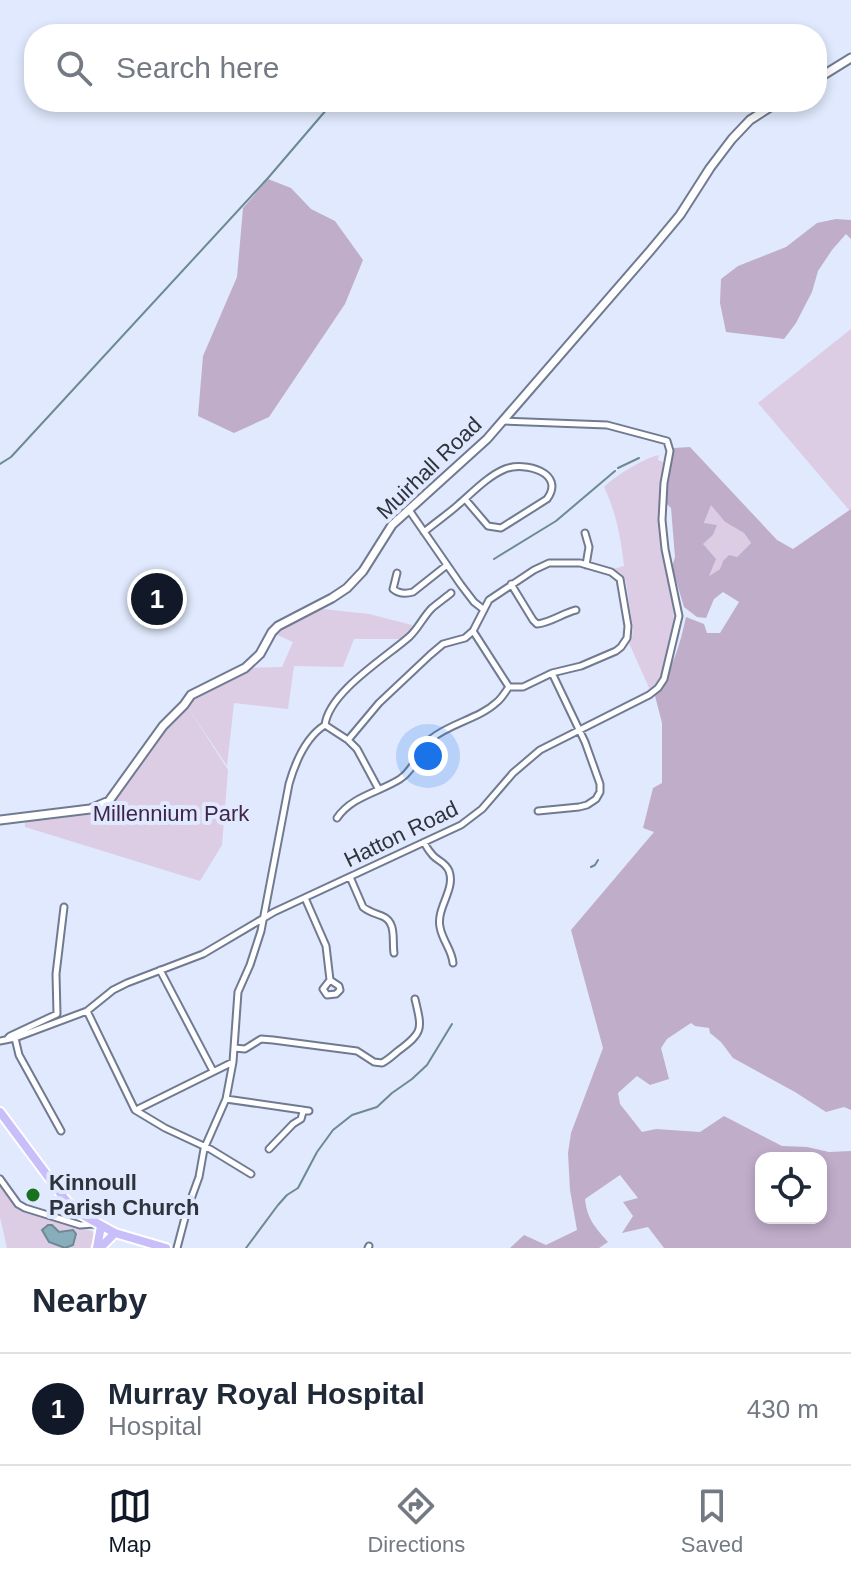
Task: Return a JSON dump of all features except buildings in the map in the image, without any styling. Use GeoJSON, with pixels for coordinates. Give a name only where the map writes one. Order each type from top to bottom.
{"type":"FeatureCollection","features":[{"type":"Feature","properties":{"kind":"main road"},"geometry":{"type":"LineString","coordinates":[[0,1112],[67,1203],[77,1212],[115,1233],[166,1248]]}},
{"type":"Feature","properties":{"kind":"main road"},"geometry":{"type":"LineString","coordinates":[[98,1225],[99,1248]]}},
{"type":"Feature","properties":{"kind":"main road"},"geometry":{"type":"LineString","coordinates":[[99,1248],[115,1233]]}},
{"type":"Feature","properties":{"kind":"street"},"geometry":{"type":"LineString","coordinates":[[827,73],[851,58]]}},
{"type":"Feature","properties":{"kind":"street","name":"Muirhall Road"},"geometry":{"type":"LineString","coordinates":[[0,820],[90,809],[109,801],[152,740],[191,695],[245,668],[260,654],[278,626],[347,588],[363,571],[384,535],[470,456],[515,408],[680,215],[732,139],[762,112]]}},
{"type":"Feature","properties":{"kind":"street","name":"Hatton Road"},"geometry":{"type":"LineString","coordinates":[[11,1039],[87,1011],[113,990],[203,954],[305,898],[461,825],[540,750],[658,688],[666,674],[679,616],[662,520],[670,447],[664,439],[607,425],[503,421]]}},
{"type":"Feature","properties":{"kind":"street"},"geometry":{"type":"LineString","coordinates":[[424,532],[497,473],[514,466],[540,470],[551,483],[551,493],[547,499],[501,528],[491,528],[485,524],[465,499]]}},
{"type":"Feature","properties":{"kind":"street"},"geometry":{"type":"LineString","coordinates":[[409,510],[469,596],[483,609]]}},
{"type":"Feature","properties":{"kind":"street"},"geometry":{"type":"LineString","coordinates":[[585,533],[589,547],[586,565]]}},
{"type":"Feature","properties":{"kind":"street"},"geometry":{"type":"LineString","coordinates":[[348,740],[377,705],[430,655],[443,644],[465,638],[473,631],[490,598],[537,568],[547,564],[573,563],[611,572],[620,579],[628,626],[627,638],[616,651],[581,666],[552,673],[523,687],[509,687]]}},
{"type":"Feature","properties":{"kind":"street"},"geometry":{"type":"LineString","coordinates":[[397,573],[393,589],[407,594],[447,565]]}},
{"type":"Feature","properties":{"kind":"street"},"geometry":{"type":"LineString","coordinates":[[511,584],[537,624],[576,610]]}},
{"type":"Feature","properties":{"kind":"street"},"geometry":{"type":"LineString","coordinates":[[177,1248],[205,1147],[226,1099],[233,1062],[238,992],[261,931],[293,773],[305,747],[325,725],[330,711],[347,689],[409,637],[431,610],[451,593]]}},
{"type":"Feature","properties":{"kind":"street"},"geometry":{"type":"LineString","coordinates":[[473,631],[509,687]]}},
{"type":"Feature","properties":{"kind":"street"},"geometry":{"type":"LineString","coordinates":[[538,811],[579,807],[596,799],[600,792],[600,784],[580,729],[552,673]]}},
{"type":"Feature","properties":{"kind":"street"},"geometry":{"type":"LineString","coordinates":[[337,818],[354,802],[406,774],[433,737],[495,704],[509,687]]}},
{"type":"Feature","properties":{"kind":"street"},"geometry":{"type":"LineString","coordinates":[[325,725],[357,749],[378,788]]}},
{"type":"Feature","properties":{"kind":"street"},"geometry":{"type":"LineString","coordinates":[[424,842],[450,874],[439,924],[454,951],[453,963]]}},
{"type":"Feature","properties":{"kind":"street"},"geometry":{"type":"LineString","coordinates":[[350,877],[363,907],[385,916],[390,923],[394,953]]}},
{"type":"Feature","properties":{"kind":"street"},"geometry":{"type":"LineString","coordinates":[[305,898],[327,947],[330,980]]}},
{"type":"Feature","properties":{"kind":"street"},"geometry":{"type":"LineString","coordinates":[[61,1131],[10,1036],[57,1014],[56,974],[64,907]]}},
{"type":"Feature","properties":{"kind":"street"},"geometry":{"type":"LineString","coordinates":[[160,970],[213,1071]]}},
{"type":"Feature","properties":{"kind":"street"},"geometry":{"type":"LineString","coordinates":[[234,1048],[245,1049],[261,1039],[273,1040],[357,1051],[374,1062],[382,1063],[418,1035],[420,1022],[415,999]]}},
{"type":"Feature","properties":{"kind":"street"},"geometry":{"type":"LineString","coordinates":[[87,1011],[135,1110],[251,1174]]}},
{"type":"Feature","properties":{"kind":"street"},"geometry":{"type":"LineString","coordinates":[[0,1041],[11,1039]]}},
{"type":"Feature","properties":{"kind":"street"},"geometry":{"type":"LineString","coordinates":[[135,1110],[233,1062]]}},
{"type":"Feature","properties":{"kind":"street"},"geometry":{"type":"LineString","coordinates":[[226,1099],[309,1111]]}},
{"type":"Feature","properties":{"kind":"street"},"geometry":{"type":"LineString","coordinates":[[269,1149],[301,1119],[303,1112],[300,1110]]}},
{"type":"Feature","properties":{"kind":"street"},"geometry":{"type":"LineString","coordinates":[[0,1179],[18,1204],[26,1209],[80,1225],[98,1225]]}},
{"type":"Feature","properties":{"kind":"green space"},"geometry":{"type":"Polygon","coordinates":[[[851,329],[851,509],[849,510],[758,403],[851,329]]]}},
{"type":"Feature","properties":{"kind":"green space"},"geometry":{"type":"Polygon","coordinates":[[[659,455],[658,460],[663,462],[659,524],[674,613],[670,650],[657,683],[650,690],[629,643],[633,629],[626,582],[621,573],[613,569],[624,566],[621,545],[604,487],[630,468],[659,455]]]}},
{"type":"Feature","properties":{"kind":"green space"},"geometry":{"type":"Polygon","coordinates":[[[711,504],[725,522],[744,533],[751,543],[737,557],[723,561],[720,569],[707,577],[703,544],[713,535],[716,525],[704,524],[711,504]]]}},
{"type":"Feature","properties":{"kind":"green space"},"geometry":{"type":"Polygon","coordinates":[[[323,609],[369,614],[412,625],[411,632],[402,639],[354,639],[343,667],[294,666],[288,709],[234,703],[227,766],[187,706],[191,695],[245,668],[282,667],[293,642],[277,635],[283,627],[323,609]]]}},
{"type":"Feature","properties":{"kind":"green space","name":"Millennium Park"},"geometry":{"type":"Polygon","coordinates":[[[187,706],[228,770],[222,845],[200,881],[25,827],[25,820],[91,812],[106,807],[187,706]]]}},
{"type":"Feature","properties":{"kind":"green space"},"geometry":{"type":"Polygon","coordinates":[[[0,1183],[22,1210],[92,1231],[95,1236],[90,1248],[7,1248],[0,1217],[0,1183]]]}},
{"type":"Feature","properties":{"kind":"shaded area"},"geometry":{"type":"Polygon","coordinates":[[[268,179],[291,188],[311,209],[335,221],[363,260],[345,304],[269,417],[234,433],[198,416],[203,356],[237,277],[243,208],[268,179]]]}},
{"type":"Feature","properties":{"kind":"shaded area"},"geometry":{"type":"Polygon","coordinates":[[[851,220],[851,239],[846,234],[832,250],[818,271],[812,292],[796,323],[784,339],[726,332],[720,303],[721,279],[738,266],[786,247],[817,223],[851,220]]]}},
{"type":"Feature","properties":{"kind":"shaded area"},"geometry":{"type":"Polygon","coordinates":[[[690,447],[777,540],[793,549],[851,509],[851,1110],[844,1107],[826,1112],[733,1058],[709,1028],[691,1023],[667,1039],[661,1048],[669,1079],[650,1085],[637,1076],[618,1093],[620,1104],[642,1132],[656,1129],[700,1132],[724,1116],[782,1146],[829,1152],[851,1151],[851,1248],[664,1248],[648,1227],[622,1233],[633,1216],[623,1202],[638,1198],[620,1175],[585,1199],[590,1217],[608,1242],[599,1248],[510,1248],[524,1235],[546,1245],[577,1230],[568,1153],[571,1133],[603,1048],[571,930],[654,832],[643,828],[653,788],[662,783],[662,723],[654,692],[671,666],[686,617],[704,624],[707,633],[720,633],[739,602],[723,592],[714,599],[706,618],[697,617],[684,607],[672,567],[675,557],[671,508],[666,503],[674,448],[690,447]],[[711,505],[704,523],[717,525],[713,535],[703,544],[716,559],[709,576],[720,569],[729,555],[737,557],[751,543],[744,533],[725,522],[711,505]]]}},
{"type":"Feature","properties":{"kind":"water"},"geometry":{"type":"Polygon","coordinates":[[[48,1225],[59,1232],[73,1230],[76,1234],[73,1245],[65,1248],[49,1242],[42,1230],[48,1225]]]}},
{"type":"Feature","properties":{"kind":"waterway"},"geometry":{"type":"LineString","coordinates":[[0,464],[11,457],[268,178],[324,112]]}},
{"type":"Feature","properties":{"kind":"waterway"},"geometry":{"type":"LineString","coordinates":[[618,468],[639,458]]}},
{"type":"Feature","properties":{"kind":"waterway"},"geometry":{"type":"LineString","coordinates":[[494,559],[556,521],[615,471]]}},
{"type":"Feature","properties":{"kind":"waterway"},"geometry":{"type":"LineString","coordinates":[[591,867],[598,860]]}},
{"type":"Feature","properties":{"kind":"waterway"},"geometry":{"type":"LineString","coordinates":[[246,1248],[278,1205],[298,1188],[333,1130],[352,1115],[377,1107],[412,1079],[427,1065],[452,1024]]}},
{"type":"Feature","properties":{"kind":"place","name":"Murray Royal Hospital"},"geometry":{"type":"Point","coordinates":[157,599]}},
{"type":"Feature","properties":{"kind":"place","name":"Kinnoull Parish Church"},"geometry":{"type":"Point","coordinates":[33,1195]}}]}
